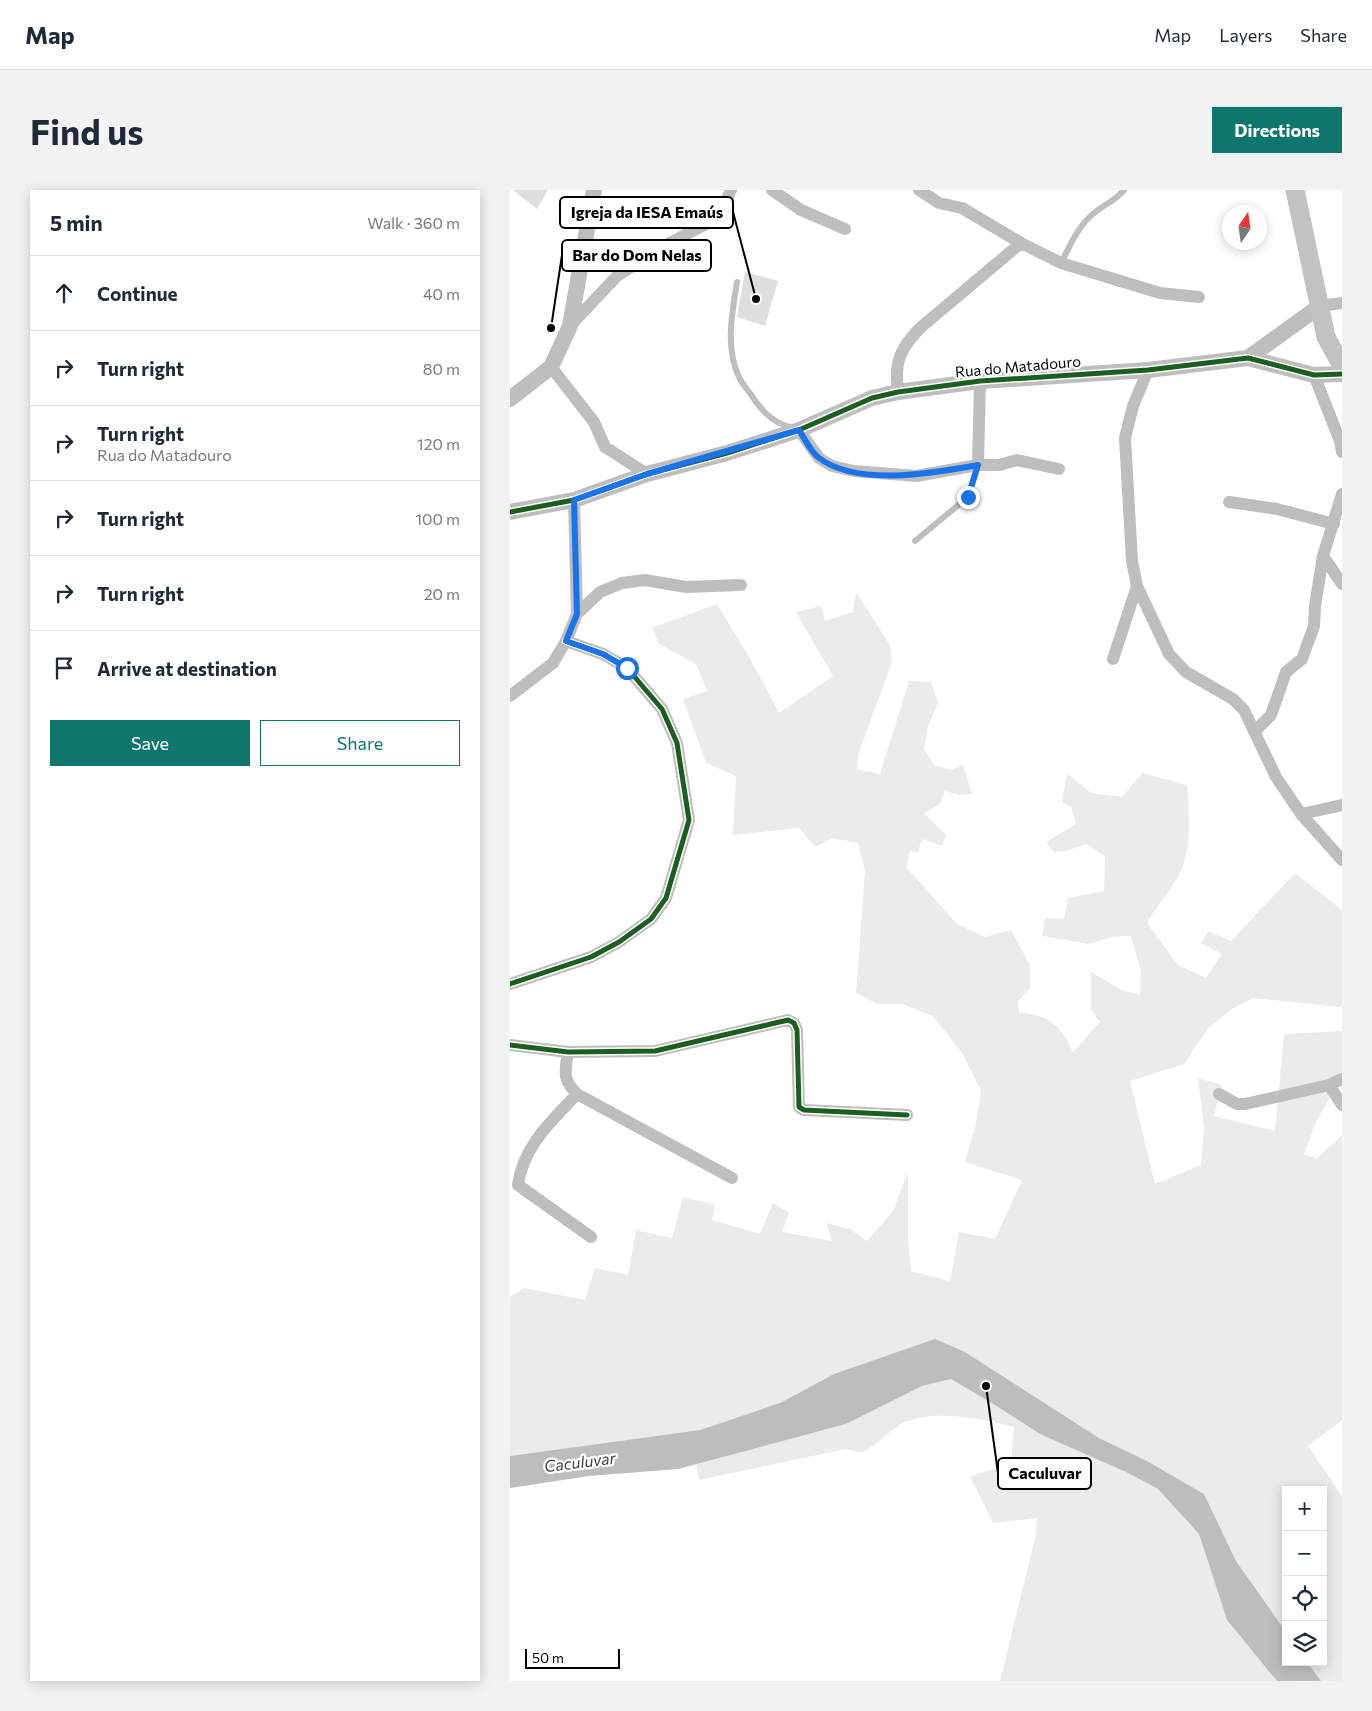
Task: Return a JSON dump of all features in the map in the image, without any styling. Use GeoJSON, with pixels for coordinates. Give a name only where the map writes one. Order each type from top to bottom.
{"type":"FeatureCollection","features":[{"type":"Feature","properties":{"kind":"main road"},"geometry":{"type":"LineString","coordinates":[[1295,190],[1326,337],[1342,366]]}},
{"type":"Feature","properties":{"kind":"street"},"geometry":{"type":"LineString","coordinates":[[510,399],[551,367],[570,326],[594,190]]}},
{"type":"Feature","properties":{"kind":"street"},"geometry":{"type":"LineString","coordinates":[[570,326],[617,276],[664,246],[710,222],[721,211],[731,190]]}},
{"type":"Feature","properties":{"kind":"street"},"geometry":{"type":"LineString","coordinates":[[772,190],[801,210],[845,229]]}},
{"type":"Feature","properties":{"kind":"street"},"geometry":{"type":"LineString","coordinates":[[919,190],[939,203],[962,208],[1021,243],[1061,263],[1160,293],[1199,297]]}},
{"type":"Feature","properties":{"kind":"street"},"geometry":{"type":"LineString","coordinates":[[898,392],[896,367],[907,342],[920,328],[1021,243]]}},
{"type":"Feature","properties":{"kind":"street"},"geometry":{"type":"LineString","coordinates":[[1248,358],[1320,306],[1342,302]]}},
{"type":"Feature","properties":{"kind":"street"},"geometry":{"type":"LineString","coordinates":[[1248,358],[1314,375],[1342,374]]}},
{"type":"Feature","properties":{"kind":"street","name":"Rua do Matadouro"},"geometry":{"type":"LineString","coordinates":[[510,512],[574,500],[647,474],[799,430],[872,398],[898,392],[980,381],[1148,370],[1248,358]]}},
{"type":"Feature","properties":{"kind":"street"},"geometry":{"type":"LineString","coordinates":[[551,367],[594,422],[605,448],[647,474]]}},
{"type":"Feature","properties":{"kind":"street"},"geometry":{"type":"LineString","coordinates":[[1148,370],[1133,406],[1125,438],[1132,561],[1137,586],[1169,654],[1186,672],[1234,699],[1244,710],[1276,777],[1301,814],[1342,860]]}},
{"type":"Feature","properties":{"kind":"street"},"geometry":{"type":"LineString","coordinates":[[1314,375],[1340,441],[1342,452]]}},
{"type":"Feature","properties":{"kind":"street"},"geometry":{"type":"LineString","coordinates":[[978,465],[980,381]]}},
{"type":"Feature","properties":{"kind":"street"},"geometry":{"type":"LineString","coordinates":[[799,430],[819,458],[832,466],[854,472],[916,476],[978,465],[1000,465],[1017,460],[1059,469]]}},
{"type":"Feature","properties":{"kind":"street"},"geometry":{"type":"LineString","coordinates":[[1255,732],[1272,715],[1286,672],[1302,659],[1314,626],[1315,606],[1323,556],[1342,494]]}},
{"type":"Feature","properties":{"kind":"street"},"geometry":{"type":"LineString","coordinates":[[510,696],[553,663],[566,641],[577,614],[574,500]]}},
{"type":"Feature","properties":{"kind":"street"},"geometry":{"type":"LineString","coordinates":[[1229,502],[1277,509],[1334,524]]}},
{"type":"Feature","properties":{"kind":"street"},"geometry":{"type":"LineString","coordinates":[[1323,556],[1342,584]]}},
{"type":"Feature","properties":{"kind":"street"},"geometry":{"type":"LineString","coordinates":[[577,614],[600,592],[622,583],[645,580],[686,587],[721,584],[741,585]]}},
{"type":"Feature","properties":{"kind":"street"},"geometry":{"type":"LineString","coordinates":[[1113,659],[1137,586]]}},
{"type":"Feature","properties":{"kind":"street"},"geometry":{"type":"LineString","coordinates":[[510,984],[591,957],[619,942],[651,919],[666,898],[689,820],[678,743],[662,709],[627,668],[603,654],[566,641]]}},
{"type":"Feature","properties":{"kind":"street"},"geometry":{"type":"LineString","coordinates":[[1301,814],[1342,805]]}},
{"type":"Feature","properties":{"kind":"street"},"geometry":{"type":"LineString","coordinates":[[510,1045],[568,1052],[655,1051],[788,1020],[794,1023],[797,1030],[798,1107],[804,1110],[907,1115]]}},
{"type":"Feature","properties":{"kind":"street"},"geometry":{"type":"LineString","coordinates":[[568,1052],[565,1077],[568,1086],[577,1094],[732,1178]]}},
{"type":"Feature","properties":{"kind":"street"},"geometry":{"type":"LineString","coordinates":[[1219,1094],[1236,1104],[1245,1104],[1330,1085],[1342,1079]]}},
{"type":"Feature","properties":{"kind":"street"},"geometry":{"type":"LineString","coordinates":[[1330,1085],[1342,1105]]}},
{"type":"Feature","properties":{"kind":"street"},"geometry":{"type":"LineString","coordinates":[[577,1094],[537,1138],[520,1167],[518,1185],[590,1237]]}},
{"type":"Feature","properties":{"kind":"lane"},"geometry":{"type":"LineString","coordinates":[[1061,263],[1077,233],[1092,214],[1115,199],[1124,190]]}},
{"type":"Feature","properties":{"kind":"lane"},"geometry":{"type":"LineString","coordinates":[[737,282],[731,315],[731,344],[738,377],[756,403],[776,423],[799,430]]}},
{"type":"Feature","properties":{"kind":"lane"},"geometry":{"type":"LineString","coordinates":[[915,541],[968,497],[978,465]]}},
{"type":"Feature","properties":{"kind":"shaded area"},"geometry":{"type":"Polygon","coordinates":[[[856,592],[890,645],[892,662],[858,755],[857,769],[880,774],[909,681],[931,682],[938,703],[928,726],[924,749],[934,765],[951,770],[963,765],[972,794],[959,795],[945,791],[940,804],[924,813],[946,835],[942,846],[922,839],[918,852],[910,851],[906,867],[957,924],[985,937],[1011,930],[1030,965],[1030,988],[1018,1001],[1019,1012],[1038,1016],[1052,1023],[1063,1034],[1073,1052],[1100,1022],[1091,1011],[1091,972],[1122,990],[1140,995],[1141,972],[1131,936],[1111,937],[1089,944],[1042,936],[1045,918],[1064,919],[1068,898],[1104,891],[1105,856],[1086,844],[1066,851],[1054,852],[1046,842],[1076,824],[1071,807],[1062,802],[1067,773],[1091,793],[1122,797],[1142,773],[1187,785],[1189,835],[1185,859],[1175,882],[1147,923],[1178,965],[1206,978],[1222,954],[1201,943],[1209,931],[1231,941],[1295,873],[1342,910],[1342,1004],[1340,1007],[1253,998],[1232,1009],[1208,1028],[1184,1064],[1130,1081],[1155,1184],[1201,1165],[1204,1127],[1198,1078],[1222,1085],[1214,1116],[1275,1131],[1284,1034],[1342,1031],[1342,1075],[1316,1122],[1304,1155],[1317,1158],[1342,1135],[1342,1420],[1308,1446],[1342,1496],[1342,1681],[1321,1681],[1310,1666],[1327,1666],[1327,1486],[1282,1486],[1282,1626],[1236,1561],[1204,1494],[1147,1461],[1099,1438],[965,1352],[834,1374],[780,1403],[700,1430],[510,1456],[510,1297],[524,1288],[585,1300],[595,1268],[628,1275],[636,1230],[672,1238],[683,1197],[715,1205],[712,1220],[760,1234],[773,1203],[789,1213],[782,1232],[832,1241],[826,1223],[850,1229],[867,1241],[893,1211],[908,1171],[908,1236],[911,1271],[950,1281],[959,1232],[995,1239],[1022,1180],[965,1162],[976,1123],[981,1091],[962,1053],[933,1016],[902,1004],[877,1004],[856,993],[865,871],[858,843],[832,838],[815,847],[799,828],[733,835],[736,776],[706,763],[683,699],[707,691],[696,664],[659,644],[652,628],[717,604],[751,660],[779,713],[833,676],[796,612],[821,606],[825,621],[853,612],[856,592]]]}},
{"type":"Feature","properties":{"kind":"shaded area"},"geometry":{"type":"Polygon","coordinates":[[[951,1379],[1158,1489],[1199,1534],[1227,1620],[1277,1681],[1000,1681],[1036,1534],[1037,1518],[993,1523],[970,1476],[1011,1464],[1014,1427],[960,1417],[932,1416],[918,1418],[900,1425],[866,1451],[846,1449],[699,1480],[696,1464],[846,1424],[922,1386],[951,1379]]]}},
{"type":"Feature","properties":{"kind":"water"},"geometry":{"type":"Polygon","coordinates":[[[935,1339],[965,1352],[1099,1438],[1147,1461],[1204,1494],[1236,1561],[1282,1626],[1282,1666],[1310,1666],[1321,1681],[1277,1681],[1227,1620],[1199,1534],[1158,1489],[1126,1472],[1040,1434],[951,1379],[922,1386],[846,1424],[678,1469],[589,1476],[510,1488],[510,1456],[700,1430],[780,1403],[834,1374],[935,1339]]]}},
{"type":"Feature","properties":{"kind":"building"},"geometry":{"type":"Polygon","coordinates":[[[513,190],[548,190],[537,209],[513,190]]]}},
{"type":"Feature","properties":{"kind":"building"},"geometry":{"type":"Polygon","coordinates":[[[745,272],[778,281],[765,326],[737,317],[745,272]]]}},
{"type":"Feature","properties":{"kind":"cycle path"},"geometry":{"type":"LineString","coordinates":[[510,512],[574,500],[647,474],[727,453],[799,430],[872,398],[898,392],[980,381],[1148,370],[1248,358],[1314,375],[1342,374]]}},
{"type":"Feature","properties":{"kind":"cycle path"},"geometry":{"type":"LineString","coordinates":[[510,984],[591,957],[619,942],[651,919],[666,898],[689,820],[677,743],[662,709],[627,668],[603,654],[566,641]]}},
{"type":"Feature","properties":{"kind":"cycle path"},"geometry":{"type":"LineString","coordinates":[[510,1045],[568,1052],[655,1051],[788,1020],[794,1023],[797,1030],[799,1107],[804,1110],[907,1115]]}},
{"type":"Feature","properties":{"kind":"place","name":"Igreja da IESA Emaús"},"geometry":{"type":"Point","coordinates":[756,299]}},
{"type":"Feature","properties":{"kind":"place","name":"Bar do Dom Nelas"},"geometry":{"type":"Point","coordinates":[551,328]}},
{"type":"Feature","properties":{"kind":"place","name":"Caculuvar"},"geometry":{"type":"Point","coordinates":[986,1386]}},
{"type":"Feature","properties":{"kind":"route"},"geometry":{"type":"LineString","coordinates":[[627,668],[603,654],[566,641],[577,614],[574,500],[647,474],[727,453],[799,430],[819,458],[832,466],[854,472],[916,476],[978,465],[968,497]]}}]}
